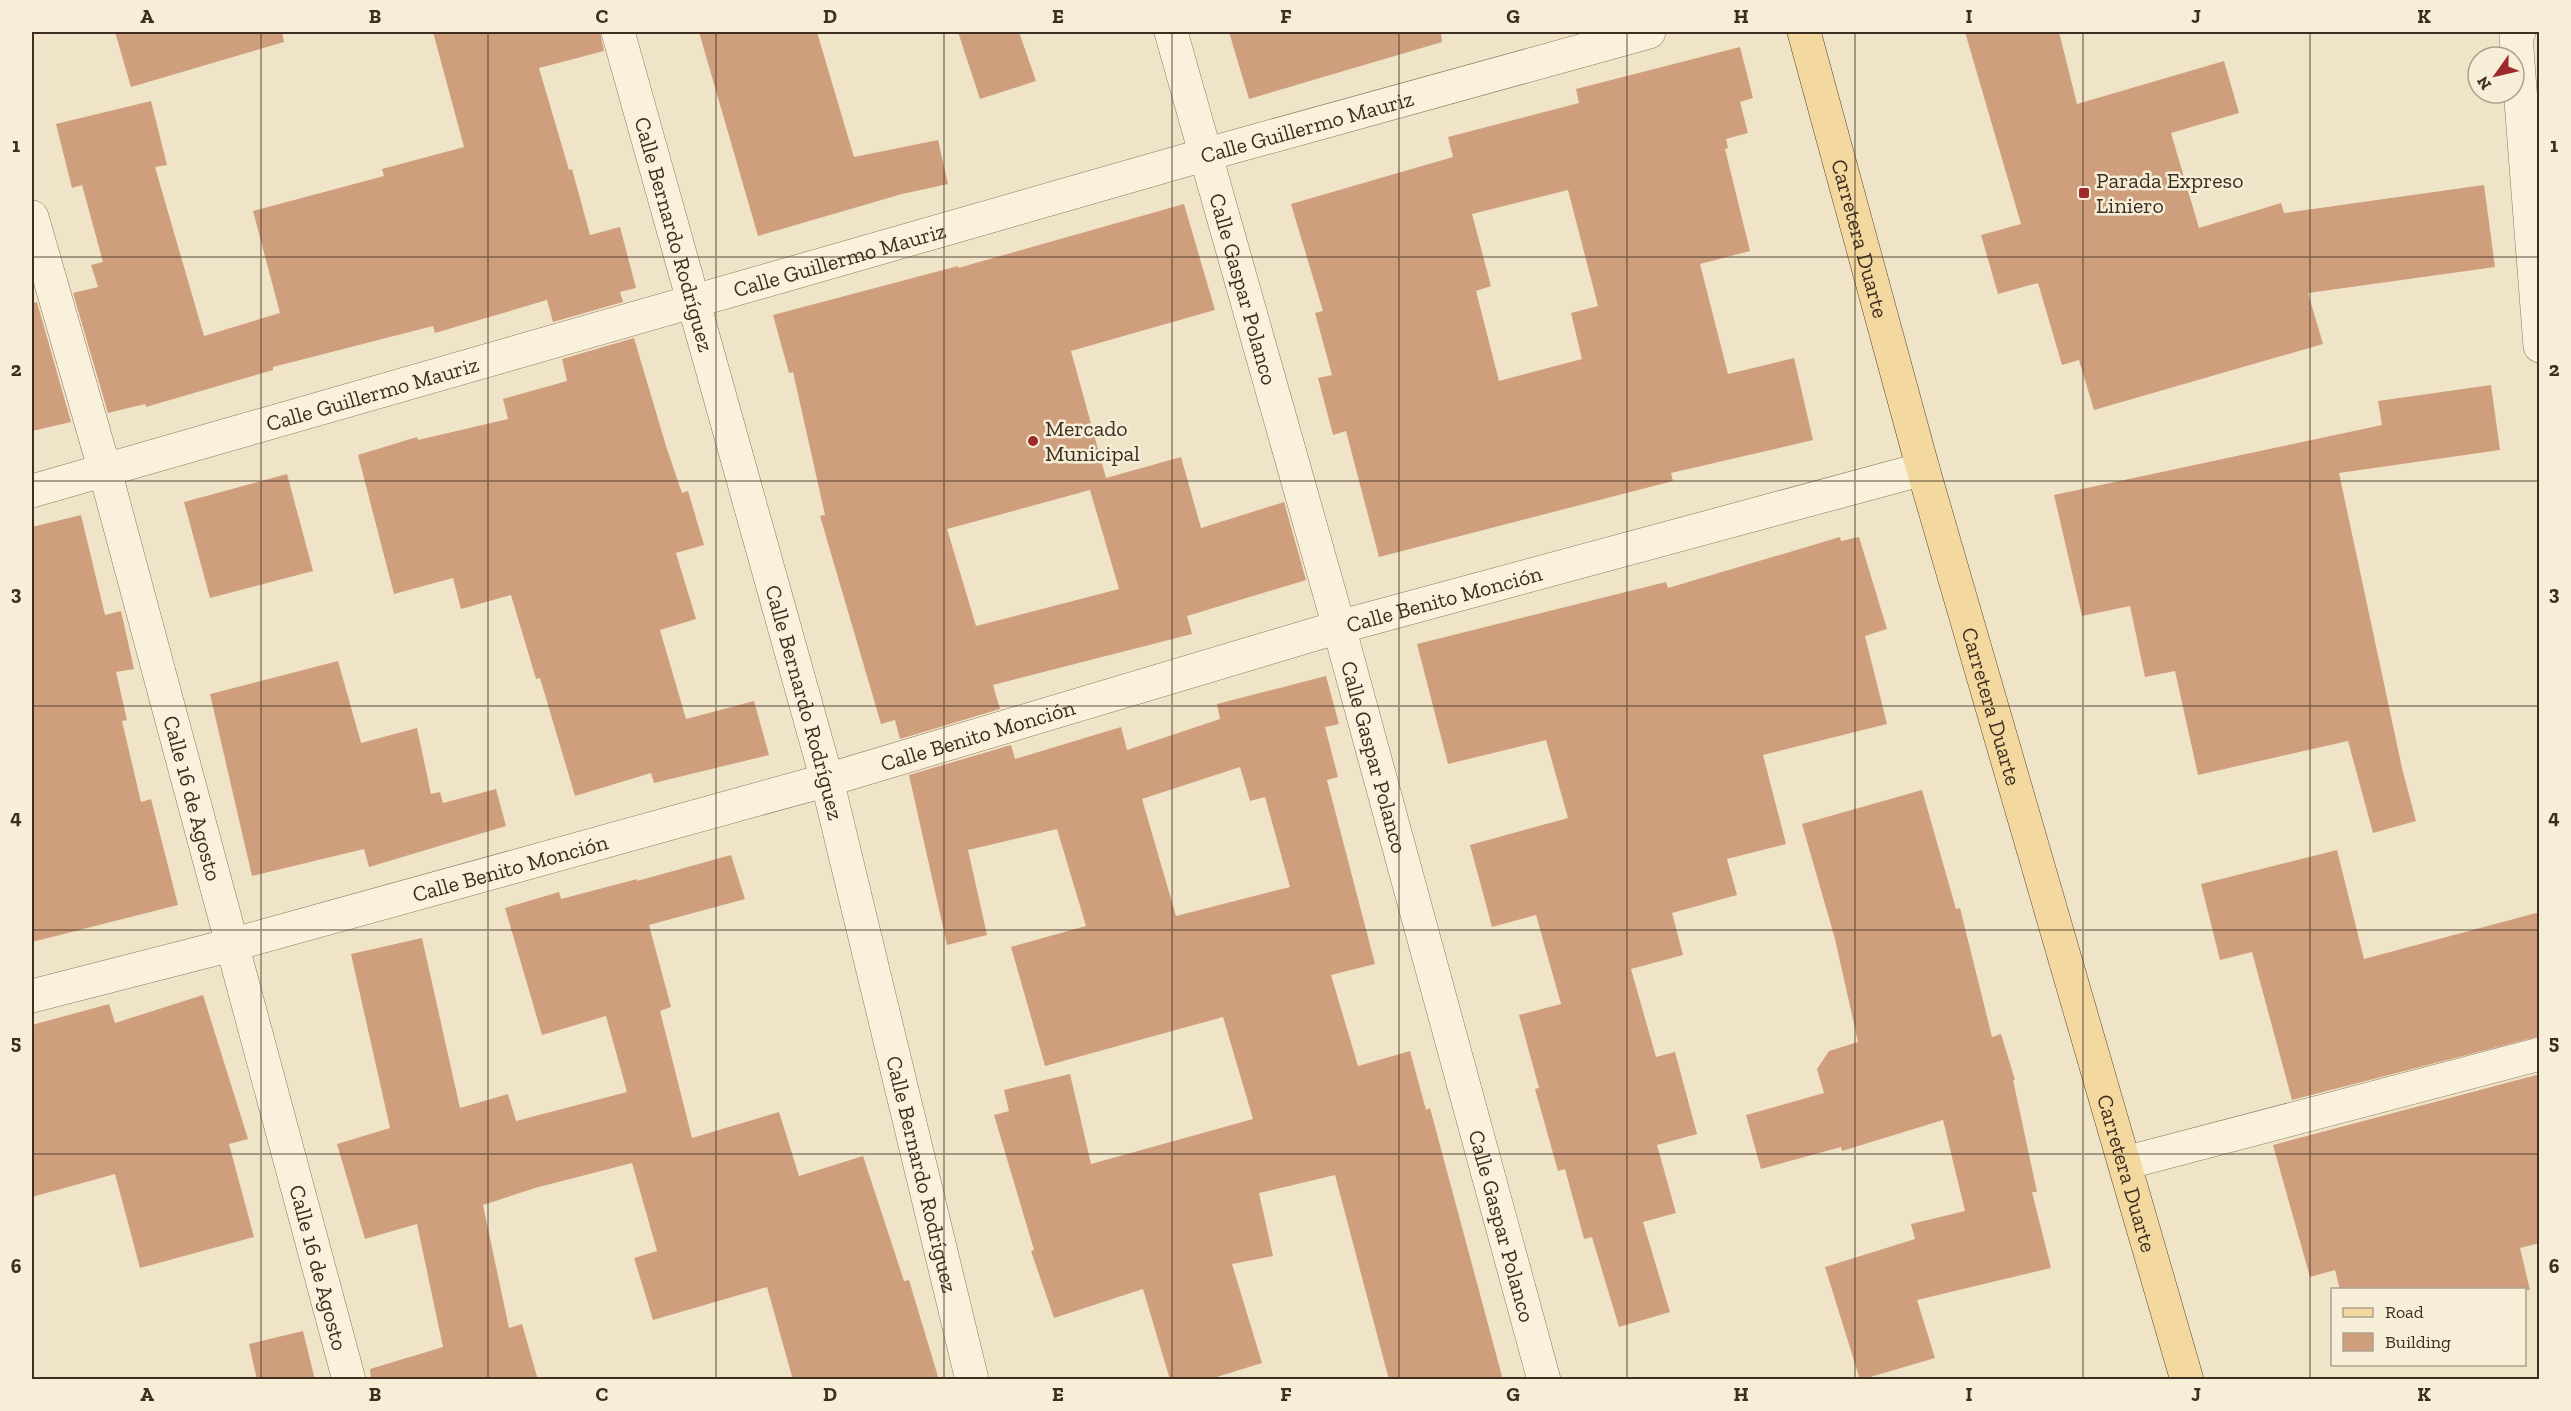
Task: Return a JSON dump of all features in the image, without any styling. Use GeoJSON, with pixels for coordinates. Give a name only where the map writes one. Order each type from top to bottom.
{"type":"FeatureCollection","features":[{"type":"Feature","properties":{"kind":"main road","name":"Carretera Duarte"},"geometry":{"type":"LineString","coordinates":[[1804,32],[1923,469],[2126,1164],[2186,1379]]}},
{"type":"Feature","properties":{"kind":"street","name":"Calle Bernardo Rodríguez"},"geometry":{"type":"LineString","coordinates":[[618,32],[827,780],[972,1380]]}},
{"type":"Feature","properties":{"kind":"street","name":"Calle Gaspar Polanco"},"geometry":{"type":"LineString","coordinates":[[1171,32],[1339,627],[1544,1380]]}},
{"type":"Feature","properties":{"kind":"street","name":"Calle Guillermo Mauriz"},"geometry":{"type":"LineString","coordinates":[[32,491],[1204,155],[1649,32]]}},
{"type":"Feature","properties":{"kind":"street"},"geometry":{"type":"LineString","coordinates":[[2519,32],[2516,37],[2540,346]]}},
{"type":"Feature","properties":{"kind":"street","name":"Calle 16 de Agosto"},"geometry":{"type":"LineString","coordinates":[[32,217],[105,471],[349,1380]]}},
{"type":"Feature","properties":{"kind":"street","name":"Calle Benito Monción"},"geometry":{"type":"LineString","coordinates":[[32,996],[231,945],[827,780],[1339,627],[1923,469]]}},
{"type":"Feature","properties":{"kind":"street"},"geometry":{"type":"LineString","coordinates":[[2126,1164],[2540,1054]]}},
{"type":"Feature","properties":{"kind":"building"},"geometry":{"type":"Polygon","coordinates":[[[115,32],[282,32],[284,42],[131,87],[115,32]]]}},
{"type":"Feature","properties":{"kind":"building"},"geometry":{"type":"Polygon","coordinates":[[[433,32],[600,32],[604,51],[539,68],[569,170],[572,169],[590,235],[620,227],[636,288],[620,292],[623,302],[553,322],[547,300],[435,333],[433,326],[273,367],[273,370],[146,407],[145,404],[108,413],[73,293],[98,287],[91,265],[103,262],[82,185],[72,188],[56,124],[151,101],[167,165],[155,167],[204,336],[280,313],[253,211],[384,176],[382,169],[464,147],[433,32]]]}},
{"type":"Feature","properties":{"kind":"building"},"geometry":{"type":"Polygon","coordinates":[[[699,32],[817,32],[854,157],[938,140],[948,184],[902,194],[758,236],[699,32]]]}},
{"type":"Feature","properties":{"kind":"building"},"geometry":{"type":"Polygon","coordinates":[[[958,32],[1019,32],[1036,81],[980,99],[958,32]]]}},
{"type":"Feature","properties":{"kind":"building"},"geometry":{"type":"Polygon","coordinates":[[[1229,32],[1441,32],[1442,42],[1249,99],[1229,32]]]}},
{"type":"Feature","properties":{"kind":"building"},"geometry":{"type":"Polygon","coordinates":[[[1965,32],[2059,32],[2077,104],[2224,61],[2239,113],[2171,133],[2199,228],[2281,203],[2284,213],[2484,185],[2495,267],[2308,293],[2323,344],[2094,410],[2079,360],[2062,365],[2038,283],[1998,294],[1981,235],[2021,224],[1965,32]]]}},
{"type":"Feature","properties":{"kind":"building"},"geometry":{"type":"Polygon","coordinates":[[[1740,47],[1753,98],[1740,102],[1748,133],[1726,139],[1728,148],[1725,149],[1750,251],[1700,264],[1728,374],[1794,358],[1813,440],[1671,473],[1673,481],[1379,557],[1346,431],[1333,435],[1318,378],[1332,375],[1315,313],[1323,311],[1291,204],[1453,157],[1448,137],[1579,103],[1576,89],[1740,47]],[[1568,190],[1472,214],[1491,286],[1476,291],[1499,381],[1582,359],[1571,313],[1598,306],[1568,190]]]}},
{"type":"Feature","properties":{"kind":"building"},"geometry":{"type":"Polygon","coordinates":[[[1184,204],[1215,310],[1071,351],[1106,478],[1181,457],[1201,528],[1284,502],[1306,580],[1187,616],[1192,634],[993,685],[1000,709],[900,739],[895,720],[881,724],[820,516],[825,515],[793,372],[789,373],[773,315],[958,266],[958,268],[1184,204]],[[1090,490],[947,529],[976,626],[1119,589],[1090,490]]]}},
{"type":"Feature","properties":{"kind":"building"},"geometry":{"type":"Polygon","coordinates":[[[37,302],[71,422],[32,431],[32,303],[37,302]]]}},
{"type":"Feature","properties":{"kind":"building"},"geometry":{"type":"Polygon","coordinates":[[[634,338],[666,446],[682,493],[688,491],[704,545],[676,553],[696,619],[660,630],[686,719],[754,701],[769,755],[654,783],[651,773],[575,796],[540,678],[536,679],[511,595],[461,609],[453,578],[394,594],[358,455],[417,437],[418,440],[508,419],[503,399],[567,381],[562,359],[634,338]]]}},
{"type":"Feature","properties":{"kind":"building"},"geometry":{"type":"Polygon","coordinates":[[[2491,385],[2500,450],[2339,473],[2402,768],[2416,821],[2373,833],[2348,741],[2198,775],[2175,671],[2145,677],[2130,606],[2082,616],[2054,495],[2382,425],[2378,401],[2491,385]]]}},
{"type":"Feature","properties":{"kind":"building"},"geometry":{"type":"Polygon","coordinates":[[[287,474],[313,571],[210,598],[184,502],[287,474]]]}},
{"type":"Feature","properties":{"kind":"building"},"geometry":{"type":"Polygon","coordinates":[[[81,515],[105,615],[121,611],[134,669],[116,672],[127,720],[122,721],[141,802],[151,799],[178,905],[32,942],[32,527],[81,515]]]}},
{"type":"Feature","properties":{"kind":"building"},"geometry":{"type":"Polygon","coordinates":[[[1840,537],[1841,541],[1859,537],[1887,629],[1865,636],[1887,724],[1763,755],[1786,844],[1727,859],[1737,895],[1672,913],[1683,955],[1631,969],[1656,1057],[1675,1052],[1697,1134],[1657,1145],[1676,1213],[1643,1222],[1670,1312],[1619,1327],[1592,1237],[1584,1239],[1565,1169],[1558,1171],[1535,1089],[1539,1088],[1519,1015],[1561,1004],[1536,915],[1492,927],[1470,845],[1568,818],[1546,740],[1448,764],[1417,644],[1666,582],[1668,588],[1840,537]]]}},
{"type":"Feature","properties":{"kind":"building"},"geometry":{"type":"Polygon","coordinates":[[[338,661],[361,743],[417,728],[431,794],[440,792],[443,803],[496,789],[506,826],[369,867],[364,849],[252,876],[210,694],[338,661]]]}},
{"type":"Feature","properties":{"kind":"building"},"geometry":{"type":"Polygon","coordinates":[[[1326,676],[1339,724],[1325,727],[1338,777],[1327,780],[1375,964],[1331,975],[1358,1066],[1410,1051],[1426,1110],[1430,1108],[1503,1380],[1389,1380],[1335,1175],[1259,1193],[1273,1256],[1232,1264],[1262,1363],[1207,1380],[1170,1380],[1143,1289],[1054,1318],[1031,1251],[1034,1250],[994,1115],[1009,1111],[1004,1090],[1070,1074],[1091,1164],[1253,1119],[1223,1017],[1045,1066],[1011,947],[1086,926],[1057,829],[968,850],[987,935],[947,945],[909,775],[1011,745],[1015,759],[1121,727],[1127,750],[1220,719],[1217,704],[1326,676]],[[1240,767],[1142,799],[1176,916],[1290,887],[1265,797],[1250,801],[1240,767]]]}},
{"type":"Feature","properties":{"kind":"building"},"geometry":{"type":"Polygon","coordinates":[[[1922,790],[1956,909],[1960,908],[1992,1037],[2001,1034],[2015,1080],[2013,1080],[2037,1192],[2032,1192],[2051,1268],[1917,1300],[1935,1358],[1860,1380],[1825,1267],[1915,1239],[1911,1224],[1965,1211],[1943,1120],[1842,1151],[1841,1147],[1761,1169],[1746,1115],[1824,1093],[1817,1069],[1829,1051],[1858,1042],[1835,939],[1802,824],[1922,790]]]}},
{"type":"Feature","properties":{"kind":"building"},"geometry":{"type":"Polygon","coordinates":[[[2337,850],[2364,959],[2540,912],[2540,1036],[2292,1100],[2252,952],[2220,960],[2201,884],[2337,850]]]}},
{"type":"Feature","properties":{"kind":"building"},"geometry":{"type":"Polygon","coordinates":[[[731,855],[745,899],[649,925],[671,1007],[660,1011],[692,1138],[779,1112],[799,1176],[863,1156],[904,1281],[909,1280],[939,1380],[793,1380],[767,1287],[653,1320],[634,1258],[657,1251],[632,1163],[535,1188],[483,1205],[509,1328],[522,1324],[538,1380],[371,1380],[370,1369],[443,1347],[417,1224],[365,1239],[337,1144],[390,1128],[351,954],[422,938],[460,1108],[508,1094],[516,1121],[627,1092],[606,1016],[542,1035],[505,908],[559,892],[561,899],[731,855]]]}},
{"type":"Feature","properties":{"kind":"building"},"geometry":{"type":"Polygon","coordinates":[[[203,995],[248,1139],[229,1144],[254,1237],[140,1268],[115,1174],[32,1197],[32,1025],[109,1004],[115,1023],[203,995]]]}},
{"type":"Feature","properties":{"kind":"building"},"geometry":{"type":"Polygon","coordinates":[[[2540,1074],[2540,1243],[2520,1248],[2530,1290],[2526,1288],[2340,1288],[2335,1270],[2310,1277],[2273,1145],[2540,1074]]]}},
{"type":"Feature","properties":{"kind":"building"},"geometry":{"type":"Polygon","coordinates":[[[303,1331],[315,1380],[257,1380],[249,1344],[303,1331]]]}},
{"type":"Feature","properties":{"kind":"place","name":"Parada Expreso Liniero"},"geometry":{"type":"Point","coordinates":[2084,193]}},
{"type":"Feature","properties":{"kind":"place","name":"Mercado Municipal"},"geometry":{"type":"Point","coordinates":[1033,441]}}]}
